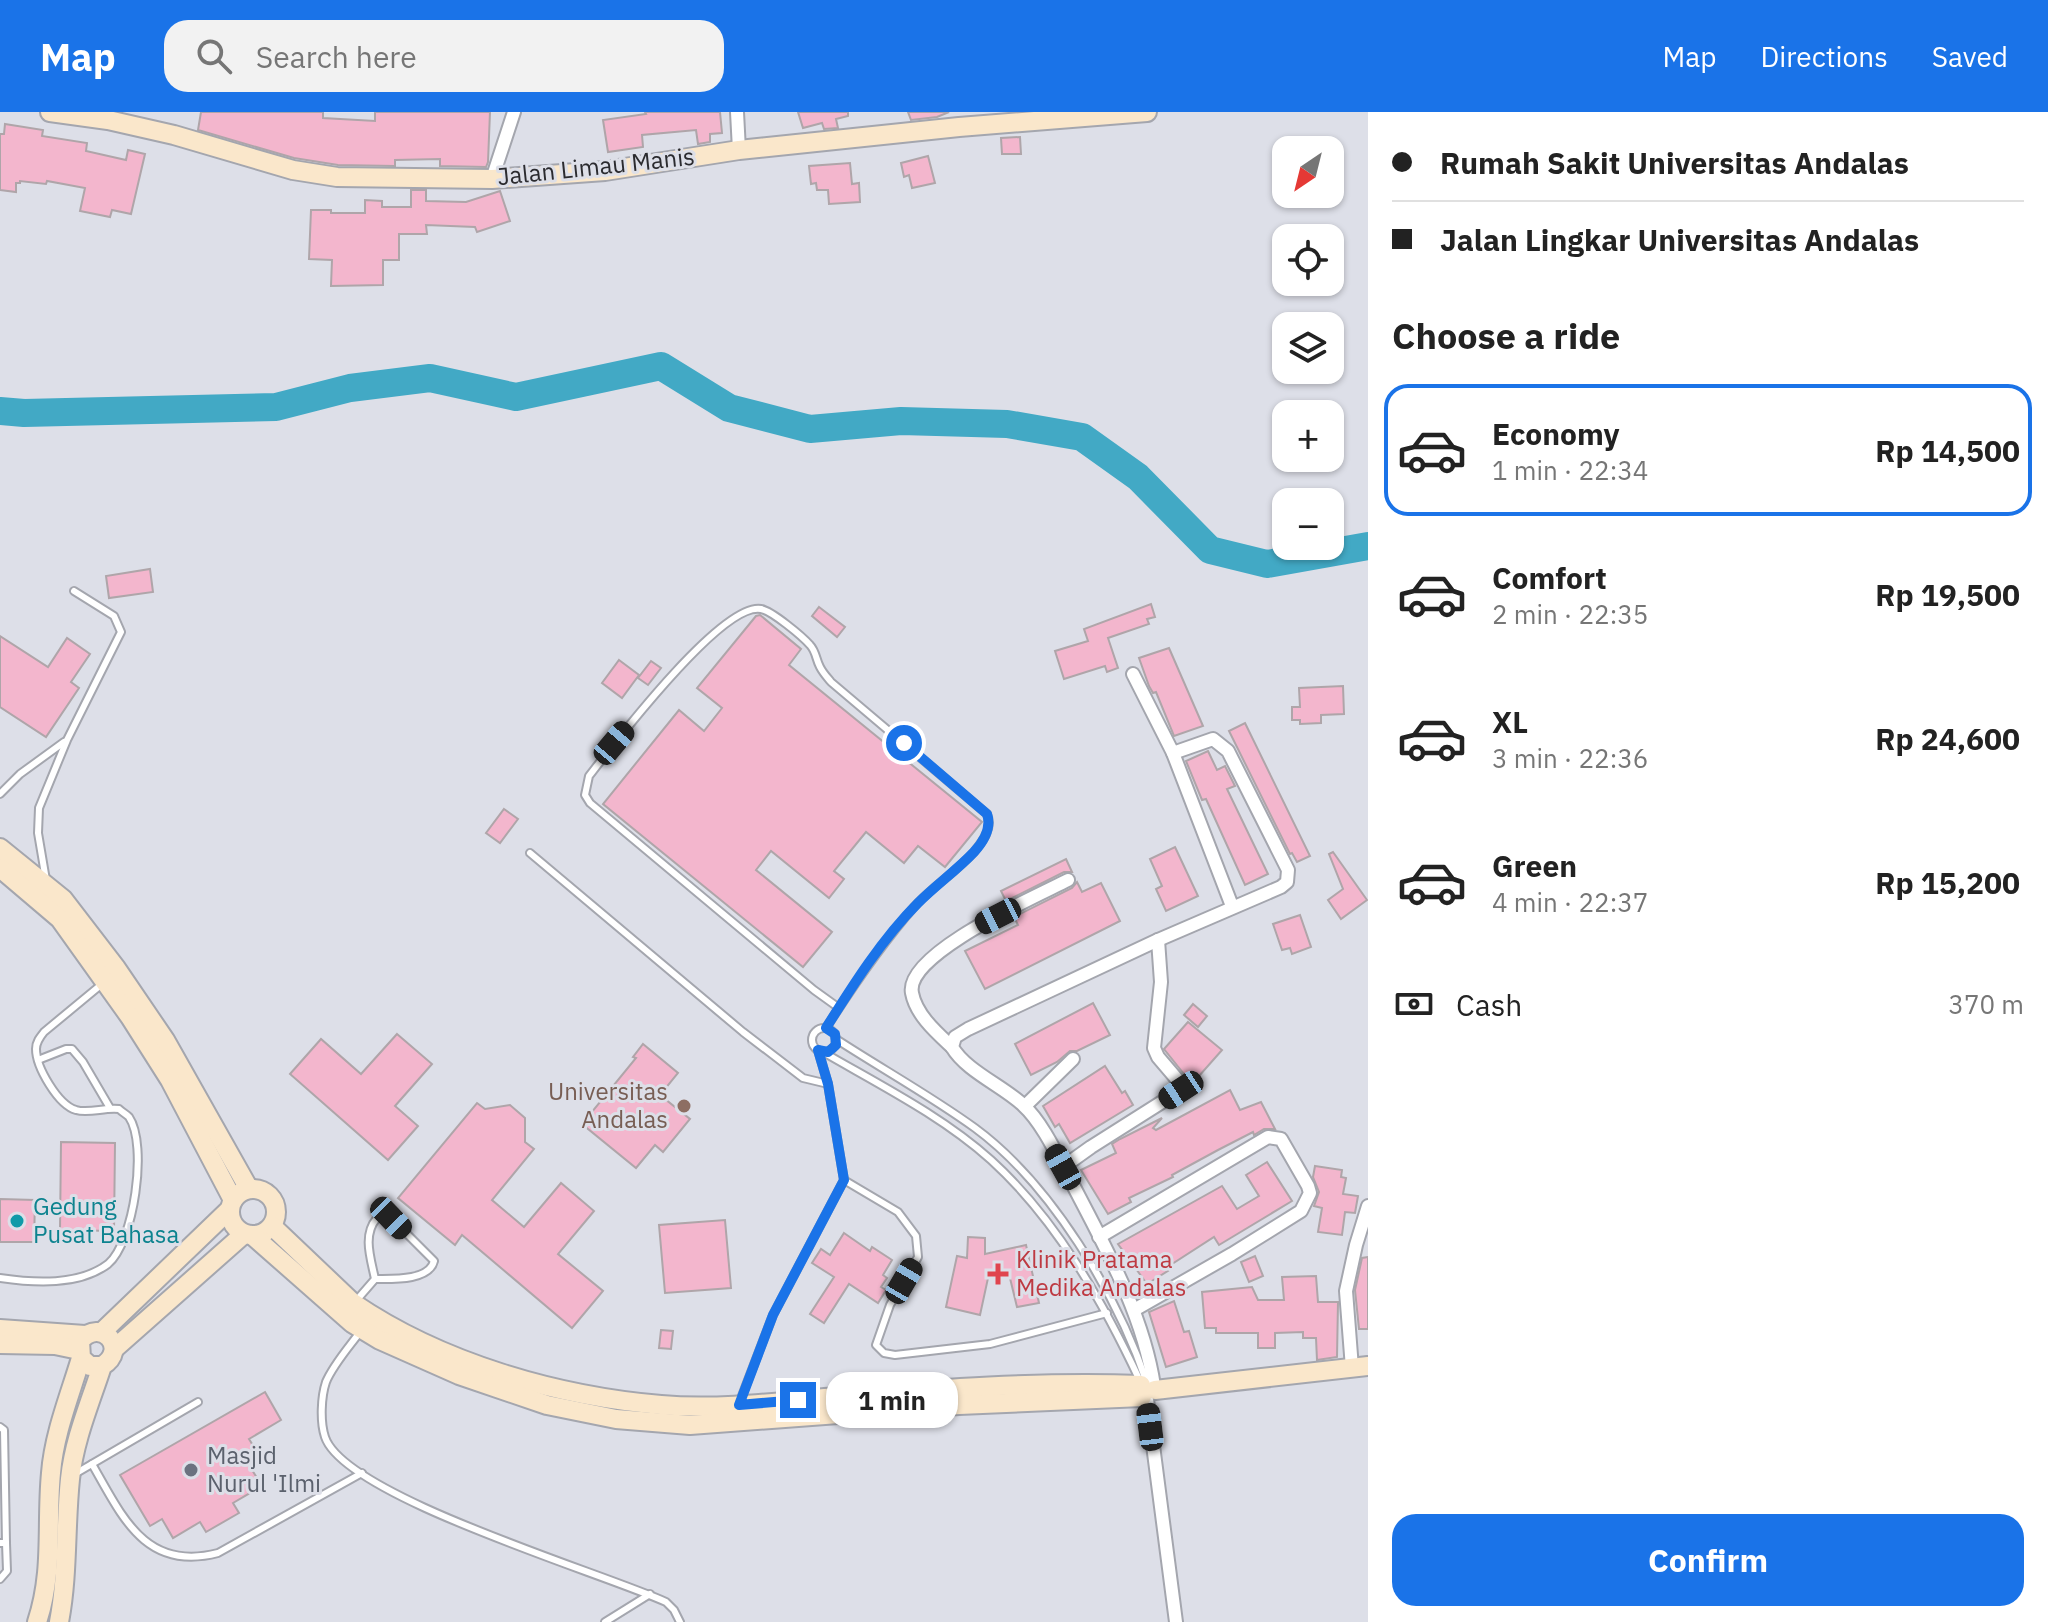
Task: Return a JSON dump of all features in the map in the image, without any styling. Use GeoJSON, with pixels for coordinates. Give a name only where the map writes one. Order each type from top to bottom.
{"type":"FeatureCollection","features":[{"type":"Feature","properties":{"kind":"street","name":"Jalan Limau Manis"},"geometry":{"type":"LineString","coordinates":[[50,112],[174,135],[293,170],[337,177],[492,179],[605,171],[739,150],[959,127],[1147,112]]}},
{"type":"Feature","properties":{"kind":"street"},"geometry":{"type":"LineString","coordinates":[[492,179],[514,112]]}},
{"type":"Feature","properties":{"kind":"street"},"geometry":{"type":"LineString","coordinates":[[737,112],[739,150]]}},
{"type":"Feature","properties":{"kind":"street"},"geometry":{"type":"LineString","coordinates":[[1133,674],[1173,753],[1232,906]]}},
{"type":"Feature","properties":{"kind":"street"},"geometry":{"type":"LineString","coordinates":[[952,1047],[955,1037],[968,1029],[1287,882],[1288,870],[1228,751],[1213,739],[1173,753]]}},
{"type":"Feature","properties":{"kind":"street"},"geometry":{"type":"LineString","coordinates":[[0,848],[63,899],[105,982],[170,1080],[238,1199]]}},
{"type":"Feature","properties":{"kind":"street"},"geometry":{"type":"LineString","coordinates":[[0,868],[84,940],[165,1040],[238,1199],[233,1224],[361,1330],[459,1375],[547,1405],[632,1410],[663,1406],[829,1407]]}},
{"type":"Feature","properties":{"kind":"street"},"geometry":{"type":"LineString","coordinates":[[1068,880],[975,928],[922,967],[912,981],[912,993],[928,1024],[982,1075],[1025,1106],[1063,1167],[1134,1310],[1151,1367],[1147,1389],[1176,1622]]}},
{"type":"Feature","properties":{"kind":"street"},"geometry":{"type":"LineString","coordinates":[[1063,1167],[1181,1090],[1181,1084],[1154,1048],[1161,982],[1158,940]]}},
{"type":"Feature","properties":{"kind":"street"},"geometry":{"type":"LineString","coordinates":[[1025,1106],[1073,1059]]}},
{"type":"Feature","properties":{"kind":"street"},"geometry":{"type":"LineString","coordinates":[[1099,1237],[1268,1137],[1281,1139],[1308,1186],[1310,1193],[1301,1211],[1134,1310]]}},
{"type":"Feature","properties":{"kind":"street"},"geometry":{"type":"LineString","coordinates":[[37,1622],[46,1594],[50,1560],[51,1474],[87,1344],[238,1199],[263,1191],[273,1200],[276,1213],[272,1226],[266,1231],[248,1234],[114,1349]]}},
{"type":"Feature","properties":{"kind":"street"},"geometry":{"type":"LineString","coordinates":[[272,1226],[353,1303],[420,1343],[546,1388],[690,1425],[941,1389],[1147,1389],[1360,1367],[1346,1291],[1368,1206]]}},
{"type":"Feature","properties":{"kind":"street"},"geometry":{"type":"LineString","coordinates":[[0,1329],[87,1344]]}},
{"type":"Feature","properties":{"kind":"street"},"geometry":{"type":"LineString","coordinates":[[0,1344],[87,1344],[111,1338],[114,1349],[111,1359],[102,1366],[76,1445],[70,1478],[59,1622]]}},
{"type":"Feature","properties":{"kind":"street"},"geometry":{"type":"LineString","coordinates":[[87,1344],[90,1366],[102,1366]]}},
{"type":"Feature","properties":{"kind":"lane"},"geometry":{"type":"LineString","coordinates":[[47,886],[38,833],[39,808],[67,740],[121,632],[114,616],[74,591]]}},
{"type":"Feature","properties":{"kind":"lane"},"geometry":{"type":"LineString","coordinates":[[826,1028],[876,954],[916,905],[975,851],[990,822],[987,814],[831,682],[821,670],[811,645],[773,614],[763,609],[752,609],[730,620],[684,662],[589,776],[585,795],[590,803],[839,1008]]}},
{"type":"Feature","properties":{"kind":"lane"},"geometry":{"type":"LineString","coordinates":[[0,794],[20,774],[67,740]]}},
{"type":"Feature","properties":{"kind":"lane"},"geometry":{"type":"LineString","coordinates":[[530,853],[755,1041],[803,1078],[828,1084]]}},
{"type":"Feature","properties":{"kind":"lane"},"geometry":{"type":"LineString","coordinates":[[0,1278],[33,1283],[67,1279],[91,1273],[108,1263],[120,1250],[135,1202],[135,1139],[129,1118],[119,1109],[78,1111],[60,1101],[38,1060],[37,1045],[44,1032],[105,982]]}},
{"type":"Feature","properties":{"kind":"lane"},"geometry":{"type":"LineString","coordinates":[[821,1029],[831,1030],[836,1039],[976,1129],[1033,1183],[1080,1248],[1119,1313],[1147,1389],[1107,1313],[1051,1228],[992,1161],[944,1124],[820,1051],[814,1046],[813,1035],[821,1029]]}},
{"type":"Feature","properties":{"kind":"lane"},"geometry":{"type":"LineString","coordinates":[[820,1051],[833,1049],[836,1039]]}},
{"type":"Feature","properties":{"kind":"lane"},"geometry":{"type":"LineString","coordinates":[[38,1060],[72,1049],[110,1108]]}},
{"type":"Feature","properties":{"kind":"lane"},"geometry":{"type":"LineString","coordinates":[[739,1405],[773,1315],[844,1180],[820,1051]]}},
{"type":"Feature","properties":{"kind":"lane"},"geometry":{"type":"LineString","coordinates":[[844,1180],[898,1212],[916,1236],[918,1257],[890,1305],[876,1345],[884,1353],[895,1355],[990,1344],[1107,1313]]}},
{"type":"Feature","properties":{"kind":"lane"},"geometry":{"type":"LineString","coordinates":[[353,1303],[375,1279],[399,1279],[428,1272],[433,1266],[434,1261],[391,1218],[377,1218],[370,1226],[368,1247],[375,1279]]}},
{"type":"Feature","properties":{"kind":"lane"},"geometry":{"type":"LineString","coordinates":[[361,1330],[326,1382],[321,1417],[331,1448],[347,1463],[392,1491],[496,1539],[650,1594],[666,1602],[680,1622]]}},
{"type":"Feature","properties":{"kind":"lane"},"geometry":{"type":"LineString","coordinates":[[51,1474],[70,1478],[198,1402]]}},
{"type":"Feature","properties":{"kind":"lane"},"geometry":{"type":"LineString","coordinates":[[0,1427],[4,1430],[3,1543],[7,1571],[0,1579]]}},
{"type":"Feature","properties":{"kind":"lane"},"geometry":{"type":"LineString","coordinates":[[92,1464],[128,1527],[140,1539],[161,1549],[201,1557],[218,1553],[362,1473]]}},
{"type":"Feature","properties":{"kind":"lane"},"geometry":{"type":"LineString","coordinates":[[605,1622],[650,1594]]}},
{"type":"Feature","properties":{"kind":"building"},"geometry":{"type":"Polygon","coordinates":[[[201,112],[323,112],[323,118],[375,121],[375,112],[490,112],[488,162],[486,167],[440,166],[440,159],[395,160],[395,166],[338,165],[294,158],[198,130],[201,112]]]}},
{"type":"Feature","properties":{"kind":"building"},"geometry":{"type":"Polygon","coordinates":[[[645,112],[720,112],[722,133],[710,134],[710,142],[698,144],[696,130],[642,135],[643,147],[608,152],[603,120],[645,112]]]}},
{"type":"Feature","properties":{"kind":"building"},"geometry":{"type":"Polygon","coordinates":[[[798,112],[848,112],[848,116],[836,119],[838,128],[824,129],[822,123],[803,128],[798,112]]]}},
{"type":"Feature","properties":{"kind":"building"},"geometry":{"type":"Polygon","coordinates":[[[908,112],[949,112],[937,117],[911,120],[908,112]]]}},
{"type":"Feature","properties":{"kind":"building"},"geometry":{"type":"Polygon","coordinates":[[[5,124],[43,130],[42,136],[87,143],[86,151],[126,160],[128,150],[145,154],[131,214],[112,210],[110,217],[80,211],[85,188],[47,181],[46,184],[20,181],[16,183],[16,192],[0,190],[0,134],[4,134],[5,124]]]}},
{"type":"Feature","properties":{"kind":"building"},"geometry":{"type":"Polygon","coordinates":[[[1020,137],[1021,154],[1002,154],[1001,138],[1020,137]]]}},
{"type":"Feature","properties":{"kind":"building"},"geometry":{"type":"Polygon","coordinates":[[[928,156],[935,183],[912,188],[909,175],[904,177],[901,163],[928,156]]]}},
{"type":"Feature","properties":{"kind":"building"},"geometry":{"type":"Polygon","coordinates":[[[850,163],[852,184],[859,183],[860,202],[829,204],[828,190],[817,190],[816,183],[811,184],[809,166],[850,163]]]}},
{"type":"Feature","properties":{"kind":"building"},"geometry":{"type":"Polygon","coordinates":[[[411,190],[426,190],[426,201],[466,202],[500,191],[510,221],[477,232],[475,227],[426,225],[427,234],[399,234],[399,260],[383,260],[383,285],[331,286],[332,260],[309,259],[311,210],[365,213],[365,200],[382,201],[382,207],[411,207],[411,190]]]}},
{"type":"Feature","properties":{"kind":"building"},"geometry":{"type":"Polygon","coordinates":[[[150,569],[153,592],[109,598],[106,576],[150,569]]]}},
{"type":"Feature","properties":{"kind":"building"},"geometry":{"type":"Polygon","coordinates":[[[1151,604],[1155,617],[1147,619],[1149,624],[1108,638],[1118,668],[1107,672],[1105,666],[1064,679],[1055,651],[1088,641],[1084,629],[1151,604]]]}},
{"type":"Feature","properties":{"kind":"building"},"geometry":{"type":"Polygon","coordinates":[[[819,607],[845,627],[837,637],[812,616],[819,607]]]}},
{"type":"Feature","properties":{"kind":"building"},"geometry":{"type":"Polygon","coordinates":[[[760,615],[801,649],[789,665],[982,822],[945,867],[918,846],[904,863],[866,832],[834,871],[844,879],[829,898],[771,851],[756,870],[832,932],[803,967],[603,804],[679,710],[704,731],[722,708],[697,688],[760,615]]]}},
{"type":"Feature","properties":{"kind":"building"},"geometry":{"type":"Polygon","coordinates":[[[0,636],[48,667],[67,638],[90,654],[71,682],[79,688],[46,737],[0,707],[0,636]]]}},
{"type":"Feature","properties":{"kind":"building"},"geometry":{"type":"Polygon","coordinates":[[[1169,648],[1203,726],[1174,736],[1139,658],[1169,648]]]}},
{"type":"Feature","properties":{"kind":"building"},"geometry":{"type":"Polygon","coordinates":[[[619,660],[639,675],[622,698],[602,683],[619,660]]]}},
{"type":"Feature","properties":{"kind":"building"},"geometry":{"type":"Polygon","coordinates":[[[651,661],[661,668],[648,685],[638,678],[651,661]]]}},
{"type":"Feature","properties":{"kind":"building"},"geometry":{"type":"Polygon","coordinates":[[[1343,686],[1344,714],[1321,715],[1321,723],[1300,724],[1300,720],[1292,720],[1292,707],[1300,707],[1299,688],[1343,686]]]}},
{"type":"Feature","properties":{"kind":"building"},"geometry":{"type":"Polygon","coordinates":[[[1245,723],[1310,856],[1297,862],[1290,854],[1229,731],[1245,723]]]}},
{"type":"Feature","properties":{"kind":"building"},"geometry":{"type":"Polygon","coordinates":[[[1208,751],[1217,770],[1225,766],[1235,786],[1227,789],[1268,874],[1245,885],[1186,761],[1208,751]]]}},
{"type":"Feature","properties":{"kind":"building"},"geometry":{"type":"Polygon","coordinates":[[[504,809],[518,819],[500,843],[486,833],[504,809]]]}},
{"type":"Feature","properties":{"kind":"building"},"geometry":{"type":"Polygon","coordinates":[[[1175,847],[1198,896],[1166,911],[1156,889],[1162,886],[1150,859],[1175,847]]]}},
{"type":"Feature","properties":{"kind":"building"},"geometry":{"type":"Polygon","coordinates":[[[1333,852],[1367,900],[1341,919],[1328,900],[1343,889],[1329,854],[1333,852]]]}},
{"type":"Feature","properties":{"kind":"building"},"geometry":{"type":"Polygon","coordinates":[[[1066,859],[1072,872],[1064,872],[1006,901],[1001,891],[1066,859]]]}},
{"type":"Feature","properties":{"kind":"building"},"geometry":{"type":"Polygon","coordinates":[[[1077,882],[1082,892],[1101,883],[1120,921],[985,989],[965,951],[1018,925],[1014,917],[1072,888],[1077,882]]]}},
{"type":"Feature","properties":{"kind":"building"},"geometry":{"type":"Polygon","coordinates":[[[1300,915],[1311,947],[1292,954],[1290,948],[1282,950],[1273,924],[1300,915]]]}},
{"type":"Feature","properties":{"kind":"building"},"geometry":{"type":"Polygon","coordinates":[[[1093,1003],[1110,1035],[1077,1051],[1070,1051],[1057,1062],[1031,1075],[1015,1044],[1093,1003]]]}},
{"type":"Feature","properties":{"kind":"building"},"geometry":{"type":"Polygon","coordinates":[[[1193,1004],[1207,1016],[1198,1027],[1184,1015],[1193,1004]]]}},
{"type":"Feature","properties":{"kind":"building"},"geometry":{"type":"Polygon","coordinates":[[[1188,1022],[1222,1050],[1192,1084],[1164,1049],[1188,1022]]]}},
{"type":"Feature","properties":{"kind":"building"},"geometry":{"type":"Polygon","coordinates":[[[397,1034],[432,1064],[395,1106],[418,1126],[388,1160],[290,1074],[321,1039],[361,1074],[397,1034]]]}},
{"type":"Feature","properties":{"kind":"building"},"geometry":{"type":"Polygon","coordinates":[[[643,1044],[678,1073],[660,1095],[690,1119],[663,1152],[655,1145],[636,1168],[582,1124],[636,1058],[633,1057],[643,1044]]]}},
{"type":"Feature","properties":{"kind":"building"},"geometry":{"type":"Polygon","coordinates":[[[1105,1066],[1133,1105],[1070,1143],[1059,1124],[1055,1127],[1043,1106],[1105,1066]]]}},
{"type":"Feature","properties":{"kind":"building"},"geometry":{"type":"Polygon","coordinates":[[[1230,1090],[1240,1110],[1261,1102],[1275,1129],[1264,1129],[1254,1135],[1253,1132],[1129,1198],[1131,1202],[1108,1214],[1081,1170],[1116,1153],[1112,1144],[1120,1139],[1162,1118],[1153,1128],[1156,1130],[1230,1090]]]}},
{"type":"Feature","properties":{"kind":"building"},"geometry":{"type":"Polygon","coordinates":[[[477,1103],[485,1109],[510,1105],[525,1118],[525,1142],[534,1149],[492,1200],[524,1227],[561,1183],[594,1211],[558,1254],[603,1291],[572,1328],[462,1235],[455,1245],[398,1198],[477,1103]]]}},
{"type":"Feature","properties":{"kind":"building"},"geometry":{"type":"Polygon","coordinates":[[[61,1142],[115,1143],[114,1231],[60,1230],[61,1142]]]}},
{"type":"Feature","properties":{"kind":"building"},"geometry":{"type":"Polygon","coordinates":[[[1267,1162],[1292,1201],[1219,1245],[1214,1237],[1147,1284],[1118,1244],[1222,1186],[1237,1209],[1259,1196],[1246,1175],[1267,1162]]]}},
{"type":"Feature","properties":{"kind":"building"},"geometry":{"type":"Polygon","coordinates":[[[1315,1166],[1342,1170],[1341,1177],[1346,1178],[1343,1194],[1358,1196],[1355,1213],[1345,1212],[1342,1235],[1318,1232],[1322,1208],[1314,1206],[1319,1192],[1313,1177],[1315,1166]]]}},
{"type":"Feature","properties":{"kind":"building","name":"Gedung Pusat Bahasa"},"geometry":{"type":"Polygon","coordinates":[[[0,1199],[35,1200],[34,1242],[0,1242],[0,1199]]]}},
{"type":"Feature","properties":{"kind":"building"},"geometry":{"type":"Polygon","coordinates":[[[725,1220],[731,1288],[665,1293],[659,1225],[725,1220]]]}},
{"type":"Feature","properties":{"kind":"building"},"geometry":{"type":"Polygon","coordinates":[[[844,1233],[870,1251],[872,1247],[892,1260],[883,1275],[887,1278],[881,1287],[886,1290],[878,1303],[849,1284],[824,1323],[810,1314],[834,1277],[812,1263],[821,1249],[830,1255],[844,1233]]]}},
{"type":"Feature","properties":{"kind":"building"},"geometry":{"type":"Polygon","coordinates":[[[968,1237],[985,1238],[985,1254],[1026,1245],[1039,1303],[1017,1307],[1009,1274],[988,1278],[980,1315],[946,1307],[957,1256],[967,1258],[968,1237]]]}},
{"type":"Feature","properties":{"kind":"building"},"geometry":{"type":"Polygon","coordinates":[[[1255,1256],[1263,1276],[1249,1282],[1241,1262],[1255,1256]]]}},
{"type":"Feature","properties":{"kind":"building"},"geometry":{"type":"Polygon","coordinates":[[[1368,1257],[1368,1329],[1359,1329],[1355,1290],[1362,1258],[1368,1257]]]}},
{"type":"Feature","properties":{"kind":"building"},"geometry":{"type":"Polygon","coordinates":[[[1316,1276],[1318,1302],[1338,1302],[1337,1357],[1317,1360],[1316,1338],[1303,1338],[1303,1332],[1275,1333],[1275,1348],[1258,1348],[1258,1333],[1216,1333],[1216,1328],[1205,1328],[1202,1292],[1252,1287],[1258,1300],[1284,1300],[1282,1277],[1316,1276]]]}},
{"type":"Feature","properties":{"kind":"building"},"geometry":{"type":"Polygon","coordinates":[[[1174,1301],[1184,1332],[1189,1331],[1197,1357],[1166,1367],[1149,1312],[1174,1301]]]}},
{"type":"Feature","properties":{"kind":"building"},"geometry":{"type":"Polygon","coordinates":[[[661,1330],[673,1331],[671,1349],[659,1348],[661,1330]]]}},
{"type":"Feature","properties":{"kind":"building","name":"Masjid Nurul 'Ilmi"},"geometry":{"type":"Polygon","coordinates":[[[265,1392],[281,1420],[249,1439],[261,1458],[249,1465],[262,1486],[233,1503],[239,1513],[206,1532],[200,1522],[173,1538],[162,1519],[150,1526],[120,1475],[265,1392]]]}},
{"type":"Feature","properties":{"kind":"waterway"},"geometry":{"type":"LineString","coordinates":[[0,411],[276,407],[350,388],[430,378],[516,397],[661,366],[729,408],[810,429],[901,421],[1007,424],[1082,437],[1138,477],[1210,550],[1267,564],[1368,546]]}},
{"type":"Feature","properties":{"kind":"place","name":"Universitas Andalas"},"geometry":{"type":"Point","coordinates":[684,1106]}},
{"type":"Feature","properties":{"kind":"place","name":"Gedung Pusat Bahasa"},"geometry":{"type":"Point","coordinates":[17,1221]}},
{"type":"Feature","properties":{"kind":"place","name":"Klinik Pratama Medika Andalas"},"geometry":{"type":"Point","coordinates":[998,1274]}},
{"type":"Feature","properties":{"kind":"place","name":"Masjid Nurul 'Ilmi"},"geometry":{"type":"Point","coordinates":[191,1470]}},
{"type":"Feature","properties":{"kind":"route"},"geometry":{"type":"LineString","coordinates":[[798,1400],[739,1405],[773,1315],[844,1180],[828,1084],[818,1050],[828,1052],[836,1045],[835,1034],[826,1028],[876,954],[916,905],[975,851],[990,822],[987,814],[904,743]]}}]}
